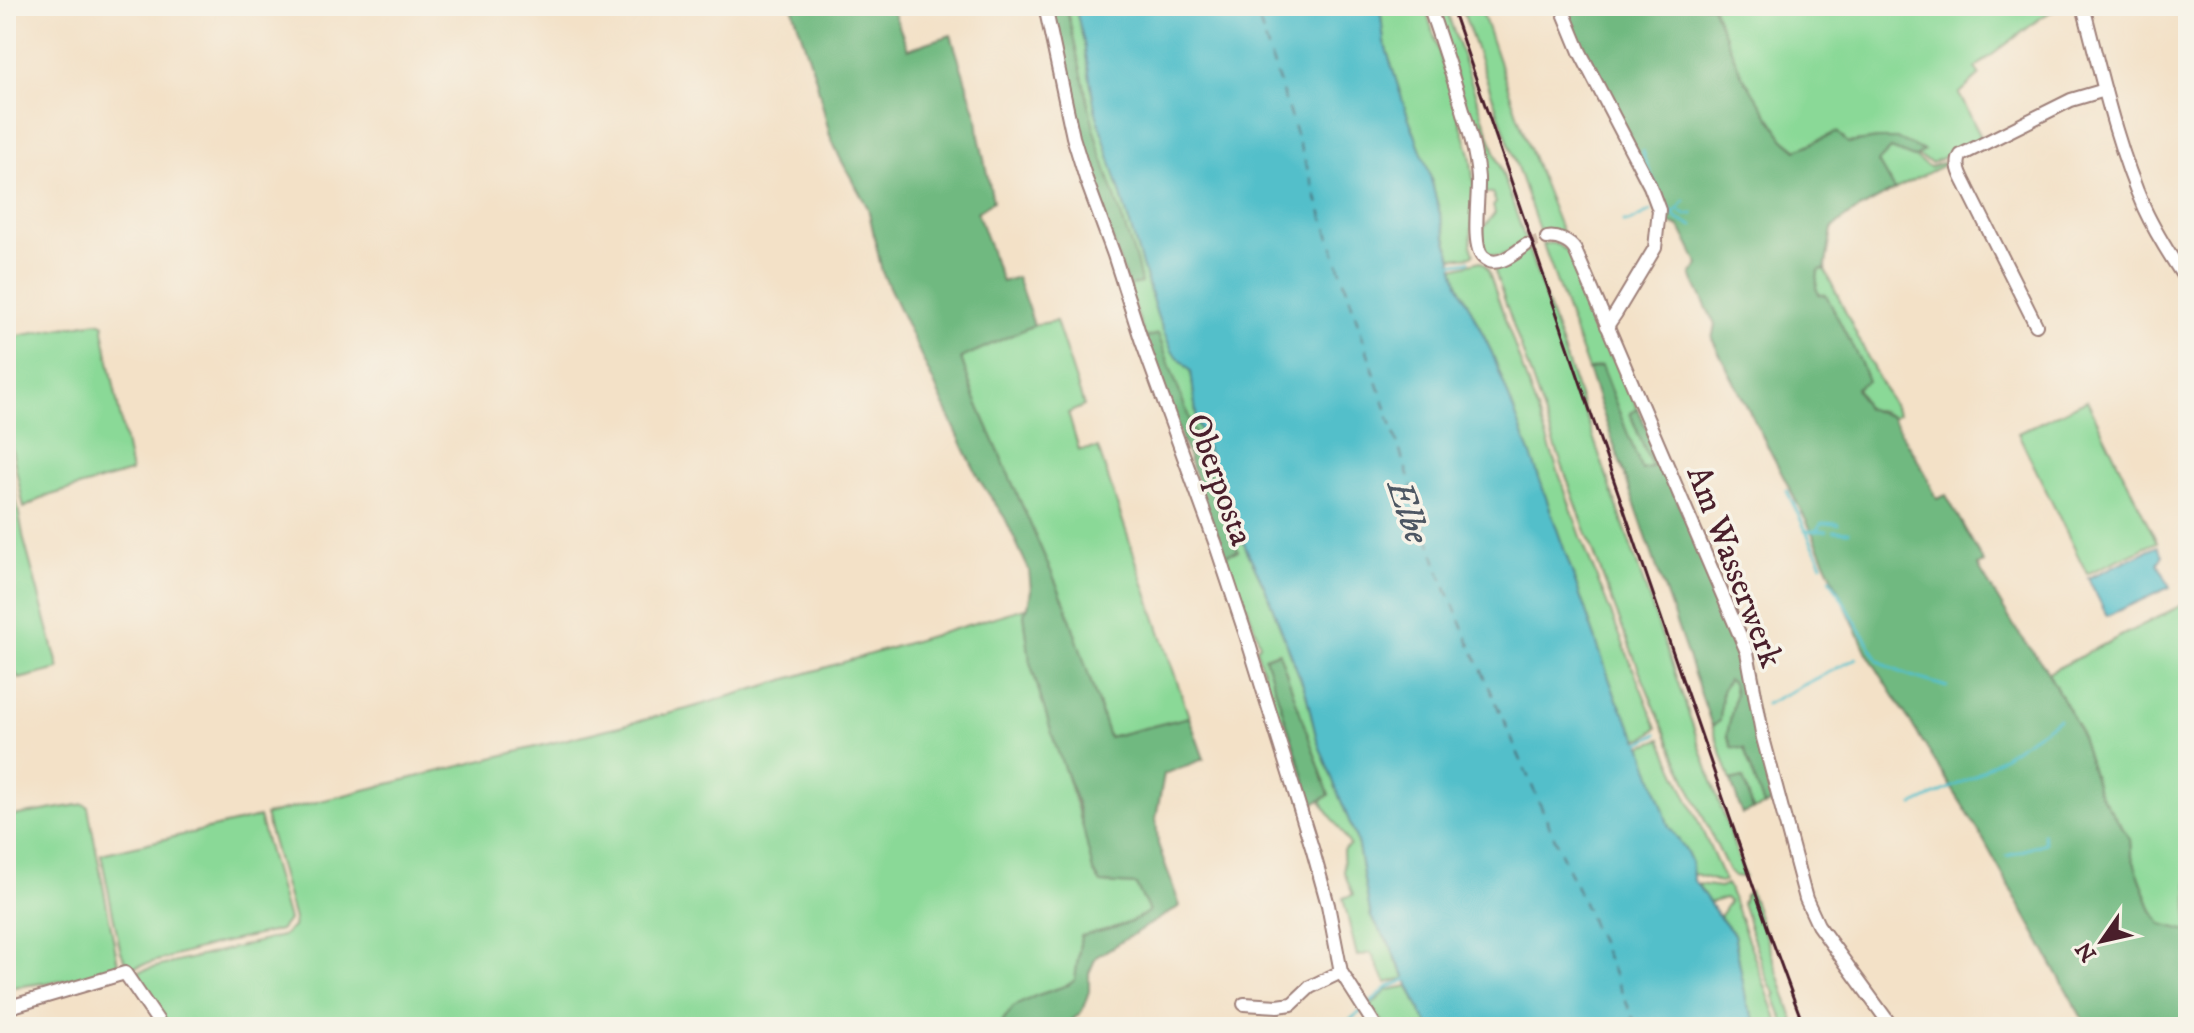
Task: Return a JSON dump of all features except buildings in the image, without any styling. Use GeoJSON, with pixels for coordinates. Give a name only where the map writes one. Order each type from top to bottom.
{"type":"FeatureCollection","features":[{"type":"Feature","properties":{"kind":"street","name":"Oberposta"},"geometry":{"type":"LineString","coordinates":[[1045,6],[1082,165],[1247,638],[1313,851],[1328,905],[1341,972],[1372,1022]]}},
{"type":"Feature","properties":{"kind":"street"},"geometry":{"type":"LineString","coordinates":[[1429,6],[1476,153],[1478,251],[1489,261],[1496,262],[1526,245]]}},
{"type":"Feature","properties":{"kind":"street"},"geometry":{"type":"LineString","coordinates":[[1561,6],[1580,52],[1650,186],[1659,210],[1655,248],[1607,326]]}},
{"type":"Feature","properties":{"kind":"street"},"geometry":{"type":"LineString","coordinates":[[2083,6],[2133,178],[2161,240],[2188,283]]}},
{"type":"Feature","properties":{"kind":"street"},"geometry":{"type":"LineString","coordinates":[[2036,325],[1968,189],[1958,167],[1958,159],[2068,102],[2105,90]]}},
{"type":"Feature","properties":{"kind":"street","name":"Am Wasserwerk"},"geometry":{"type":"LineString","coordinates":[[1547,238],[1571,244],[1575,250],[1747,652],[1763,738],[1806,899],[1818,925],[1892,1027]]}},
{"type":"Feature","properties":{"kind":"street"},"geometry":{"type":"LineString","coordinates":[[1244,1004],[1292,1004],[1310,987],[1341,972]]}},
{"type":"Feature","properties":{"kind":"street"},"geometry":{"type":"LineString","coordinates":[[6,1008],[125,973],[162,1027]]}},
{"type":"Feature","properties":{"kind":"green space"},"geometry":{"type":"Polygon","coordinates":[[[792,6],[891,6],[908,49],[951,35],[977,117],[993,201],[977,212],[1002,282],[1017,277],[1034,325],[961,358],[974,396],[1065,603],[1109,737],[1189,717],[1204,759],[1164,774],[1156,818],[1158,844],[1180,906],[1096,957],[1089,973],[1089,991],[1082,1011],[1065,1027],[999,1027],[1013,1007],[1075,980],[1081,936],[1125,924],[1149,911],[1136,885],[1101,883],[1093,871],[1077,802],[1056,747],[1030,662],[1024,613],[1031,590],[1029,570],[1005,518],[980,481],[882,272],[868,208],[830,136],[816,79],[792,6]]]}},
{"type":"Feature","properties":{"kind":"green space"},"geometry":{"type":"Polygon","coordinates":[[[1049,6],[1066,6],[1098,145],[1141,283],[1128,286],[1078,139],[1049,6]]]}},
{"type":"Feature","properties":{"kind":"green space"},"geometry":{"type":"Polygon","coordinates":[[[1066,6],[1075,6],[1095,109],[1158,318],[1172,351],[1191,371],[1197,422],[1235,525],[1265,588],[1306,693],[1317,740],[1357,841],[1371,917],[1392,948],[1406,978],[1386,983],[1371,953],[1357,956],[1343,898],[1353,895],[1344,872],[1343,850],[1350,845],[1321,801],[1329,795],[1278,652],[1265,657],[1313,804],[1305,808],[1256,648],[1260,644],[1224,555],[1238,551],[1158,334],[1145,338],[1128,286],[1066,6]]]}},
{"type":"Feature","properties":{"kind":"green space"},"geometry":{"type":"Polygon","coordinates":[[[1380,6],[1425,6],[1470,154],[1474,184],[1472,256],[1452,258],[1429,172],[1384,42],[1380,6]]]}},
{"type":"Feature","properties":{"kind":"green space"},"geometry":{"type":"Polygon","coordinates":[[[1433,6],[1445,6],[1525,239],[1502,255],[1486,253],[1481,231],[1495,213],[1493,206],[1496,203],[1492,193],[1482,193],[1483,156],[1433,6]]]}},
{"type":"Feature","properties":{"kind":"green space"},"geometry":{"type":"Polygon","coordinates":[[[1461,6],[1480,6],[1527,143],[1562,232],[1540,233],[1461,6]]]}},
{"type":"Feature","properties":{"kind":"green space"},"geometry":{"type":"Polygon","coordinates":[[[1565,6],[1712,6],[1742,75],[1784,139],[1797,150],[1837,132],[1848,143],[1898,139],[1924,151],[1914,158],[1891,149],[1878,162],[1894,190],[1847,216],[1832,229],[1825,270],[1818,272],[1816,288],[1819,294],[1826,295],[1860,361],[1868,381],[1856,388],[1866,408],[1892,417],[1937,499],[1946,495],[1984,563],[1978,566],[2017,631],[2044,666],[2078,727],[2098,791],[2130,839],[2131,854],[2152,911],[2161,924],[2188,931],[2188,1027],[2087,1027],[1978,830],[1867,653],[1810,528],[1712,339],[1715,325],[1691,275],[1699,265],[1680,227],[1661,220],[1565,6]]]}},
{"type":"Feature","properties":{"kind":"green space"},"geometry":{"type":"Polygon","coordinates":[[[1712,6],[2061,6],[1975,68],[1980,75],[1959,94],[1982,139],[1932,163],[1915,158],[1930,167],[1946,164],[1894,190],[1878,162],[1891,149],[1914,158],[1923,152],[1878,139],[1847,143],[1837,132],[1798,150],[1784,139],[1741,75],[1712,6]]]}},
{"type":"Feature","properties":{"kind":"green space"},"geometry":{"type":"Polygon","coordinates":[[[1551,243],[1571,255],[1605,334],[1599,337],[1602,344],[1605,343],[1610,357],[1615,356],[1638,409],[1630,414],[1652,467],[1642,471],[1601,366],[1588,370],[1543,244],[1551,243]]]}},
{"type":"Feature","properties":{"kind":"green space"},"geometry":{"type":"Polygon","coordinates":[[[1528,248],[1745,877],[1734,876],[1729,871],[1661,723],[1601,573],[1519,343],[1493,266],[1528,248]]]}},
{"type":"Feature","properties":{"kind":"green space"},"geometry":{"type":"Polygon","coordinates":[[[1480,261],[1488,270],[1586,551],[1657,728],[1638,740],[1616,698],[1492,353],[1458,283],[1454,268],[1480,261]]]}},
{"type":"Feature","properties":{"kind":"green space"},"geometry":{"type":"Polygon","coordinates":[[[1821,269],[1825,270],[1898,414],[1892,417],[1866,409],[1816,288],[1821,269]]]}},
{"type":"Feature","properties":{"kind":"green space"},"geometry":{"type":"Polygon","coordinates":[[[1056,321],[1084,406],[1068,413],[1079,450],[1098,448],[1189,717],[1109,737],[1065,603],[974,396],[961,358],[1034,325],[1056,321]]]}},
{"type":"Feature","properties":{"kind":"green space"},"geometry":{"type":"Polygon","coordinates":[[[97,322],[104,324],[131,472],[44,497],[24,508],[6,421],[6,338],[97,322]]]}},
{"type":"Feature","properties":{"kind":"green space"},"geometry":{"type":"Polygon","coordinates":[[[1158,334],[1238,551],[1224,555],[1145,338],[1158,334]]]}},
{"type":"Feature","properties":{"kind":"green space"},"geometry":{"type":"Polygon","coordinates":[[[1601,366],[1642,470],[1652,467],[1630,413],[1638,409],[1743,653],[1774,802],[1764,806],[1744,749],[1732,747],[1727,735],[1735,695],[1733,683],[1728,680],[1722,691],[1720,721],[1712,726],[1588,370],[1601,366]]]}},
{"type":"Feature","properties":{"kind":"green space"},"geometry":{"type":"Polygon","coordinates":[[[2087,400],[2157,542],[2087,574],[2018,433],[2087,400]]]}},
{"type":"Feature","properties":{"kind":"green space"},"geometry":{"type":"Polygon","coordinates":[[[6,447],[24,540],[59,669],[19,679],[11,665],[6,664],[6,447]]]}},
{"type":"Feature","properties":{"kind":"green space"},"geometry":{"type":"Polygon","coordinates":[[[2188,602],[2188,931],[2161,924],[2152,910],[2131,854],[2130,839],[2098,791],[2078,727],[2048,673],[2188,602]]]}},
{"type":"Feature","properties":{"kind":"green space"},"geometry":{"type":"Polygon","coordinates":[[[1028,607],[1024,613],[1030,662],[1101,883],[1136,885],[1149,911],[1125,924],[1081,936],[1075,980],[1035,996],[1005,1017],[999,1027],[165,1027],[132,977],[140,971],[282,936],[293,927],[294,919],[265,815],[687,709],[1028,607]]]}},
{"type":"Feature","properties":{"kind":"green space"},"geometry":{"type":"Polygon","coordinates":[[[1279,652],[1329,795],[1313,804],[1265,657],[1279,652]]]}},
{"type":"Feature","properties":{"kind":"green space"},"geometry":{"type":"Polygon","coordinates":[[[1727,679],[1733,683],[1735,695],[1727,735],[1744,749],[1764,806],[1753,810],[1743,778],[1731,781],[1712,726],[1720,721],[1722,691],[1727,679]]]}},
{"type":"Feature","properties":{"kind":"green space"},"geometry":{"type":"Polygon","coordinates":[[[1661,739],[1725,881],[1692,873],[1692,863],[1686,850],[1669,827],[1642,746],[1661,739]]]}},
{"type":"Feature","properties":{"kind":"green space"},"geometry":{"type":"Polygon","coordinates":[[[1743,778],[1753,810],[1742,814],[1731,781],[1743,778]]]}},
{"type":"Feature","properties":{"kind":"green space"},"geometry":{"type":"Polygon","coordinates":[[[84,804],[88,807],[118,964],[116,970],[112,974],[6,988],[6,817],[84,804]]]}},
{"type":"Feature","properties":{"kind":"green space"},"geometry":{"type":"Polygon","coordinates":[[[259,817],[288,920],[280,930],[128,969],[120,949],[101,854],[259,817]]]}},
{"type":"Feature","properties":{"kind":"green space"},"geometry":{"type":"Polygon","coordinates":[[[1697,884],[1720,887],[1727,884],[1780,1027],[1758,1027],[1747,1004],[1734,934],[1719,917],[1729,902],[1725,898],[1709,903],[1697,884]]]}},
{"type":"Feature","properties":{"kind":"green space"},"geometry":{"type":"Polygon","coordinates":[[[1750,891],[1796,1027],[1786,1027],[1758,952],[1742,903],[1750,891]]]}},
{"type":"Feature","properties":{"kind":"green space"},"geometry":{"type":"Polygon","coordinates":[[[1409,986],[1430,1027],[1387,1027],[1370,1006],[1388,990],[1409,986]]]}},
{"type":"Feature","properties":{"kind":"water","name":"Elbe"},"geometry":{"type":"Polygon","coordinates":[[[1075,6],[1380,6],[1384,42],[1429,172],[1458,283],[1492,353],[1616,698],[1643,748],[1669,827],[1692,863],[1693,879],[1734,934],[1747,1004],[1758,1027],[1430,1027],[1392,948],[1371,917],[1357,841],[1317,740],[1306,693],[1265,588],[1235,525],[1197,422],[1191,371],[1172,351],[1158,318],[1095,109],[1075,6]]]}},
{"type":"Feature","properties":{"kind":"water"},"geometry":{"type":"Polygon","coordinates":[[[2158,546],[2163,555],[2158,563],[2170,587],[2107,616],[2088,578],[2158,546]]]}},
{"type":"Feature","properties":{"kind":"waterway"},"geometry":{"type":"LineString","coordinates":[[1642,151],[1671,212],[1679,220],[1693,226]]}},
{"type":"Feature","properties":{"kind":"waterway"},"geometry":{"type":"LineString","coordinates":[[1674,213],[1684,201]]}},
{"type":"Feature","properties":{"kind":"waterway"},"geometry":{"type":"LineString","coordinates":[[1678,210],[1686,215],[1693,214]]}},
{"type":"Feature","properties":{"kind":"waterway"},"geometry":{"type":"LineString","coordinates":[[1623,222],[1651,211]]}},
{"type":"Feature","properties":{"kind":"waterway"},"geometry":{"type":"LineString","coordinates":[[1449,264],[1469,261]]}},
{"type":"Feature","properties":{"kind":"waterway"},"geometry":{"type":"LineString","coordinates":[[1787,491],[1822,564]]}},
{"type":"Feature","properties":{"kind":"waterway"},"geometry":{"type":"LineString","coordinates":[[1816,531],[1822,523],[1838,524]]}},
{"type":"Feature","properties":{"kind":"waterway"},"geometry":{"type":"LineString","coordinates":[[1805,531],[1827,531]]}},
{"type":"Feature","properties":{"kind":"waterway"},"geometry":{"type":"LineString","coordinates":[[1834,531],[1849,532]]}},
{"type":"Feature","properties":{"kind":"waterway"},"geometry":{"type":"LineString","coordinates":[[1830,578],[1878,660],[1902,673],[1947,687]]}},
{"type":"Feature","properties":{"kind":"waterway"},"geometry":{"type":"LineString","coordinates":[[1766,704],[1857,658]]}},
{"type":"Feature","properties":{"kind":"waterway"},"geometry":{"type":"LineString","coordinates":[[1914,805],[1973,777],[2059,719]]}},
{"type":"Feature","properties":{"kind":"waterway"},"geometry":{"type":"LineString","coordinates":[[1640,743],[1657,734]]}},
{"type":"Feature","properties":{"kind":"waterway"},"geometry":{"type":"LineString","coordinates":[[2007,856],[2045,843],[2043,834]]}},
{"type":"Feature","properties":{"kind":"waterway"},"geometry":{"type":"LineString","coordinates":[[1368,1005],[1387,988],[1408,979]]}},
{"type":"Feature","properties":{"kind":"waterway"},"geometry":{"type":"LineString","coordinates":[[1340,1027],[1363,1010]]}},
{"type":"Feature","properties":{"kind":"ferry route"},"geometry":{"type":"LineString","coordinates":[[1254,6],[1442,579],[1637,1027]]}},
{"type":"Feature","properties":{"kind":"tunnel"},"geometry":{"type":"LineString","coordinates":[[1526,245],[1547,238]]}},
{"type":"Feature","properties":{"kind":"railway"},"geometry":{"type":"LineString","coordinates":[[1451,6],[1804,1027]]}}]}
